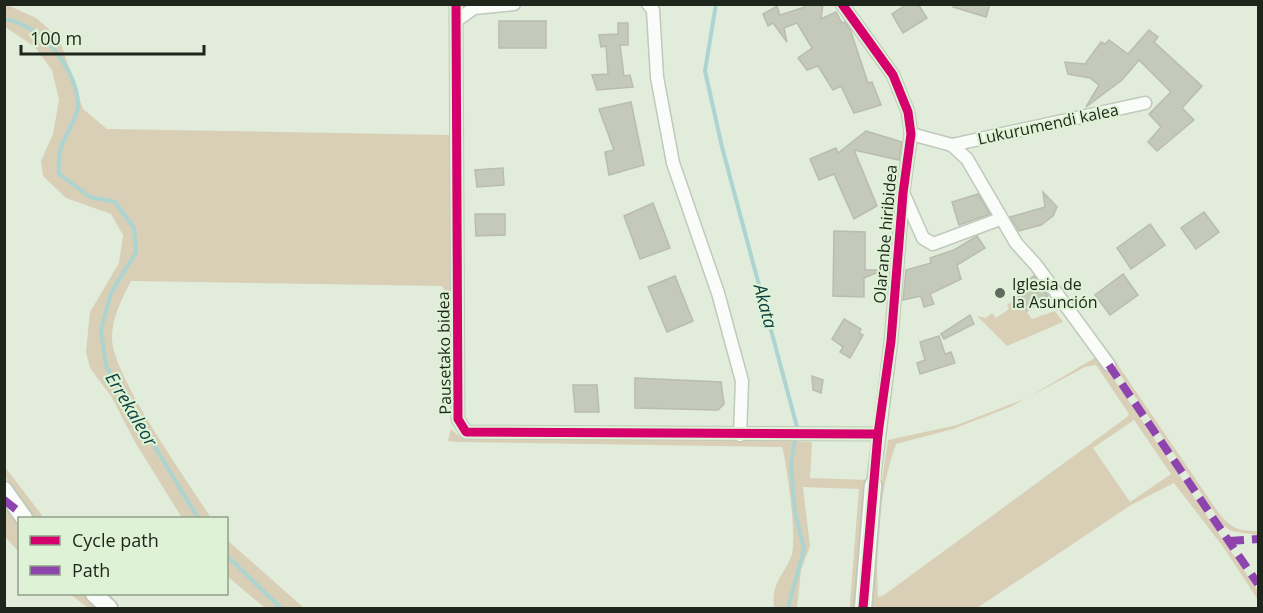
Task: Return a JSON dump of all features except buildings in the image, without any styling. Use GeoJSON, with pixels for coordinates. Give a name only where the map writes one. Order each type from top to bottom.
{"type":"FeatureCollection","features":[{"type":"Feature","properties":{"kind":"street","name":"Pausetako bidea"},"geometry":{"type":"LineString","coordinates":[[456,4],[458,419],[466,432],[878,434]]}},
{"type":"Feature","properties":{"kind":"street"},"geometry":{"type":"LineString","coordinates":[[456,21],[474,8],[514,4]]}},
{"type":"Feature","properties":{"kind":"street"},"geometry":{"type":"LineString","coordinates":[[648,4],[653,10],[657,77],[673,164],[718,293],[742,381],[740,435]]}},
{"type":"Feature","properties":{"kind":"street","name":"Olaranbe hiribidea"},"geometry":{"type":"LineString","coordinates":[[845,5],[902,92],[911,134],[903,193],[891,341],[873,485]]}},
{"type":"Feature","properties":{"kind":"street","name":"Lukurumendi kalea"},"geometry":{"type":"LineString","coordinates":[[952,144],[1145,103]]}},
{"type":"Feature","properties":{"kind":"street"},"geometry":{"type":"LineString","coordinates":[[911,134],[952,144],[968,159],[1000,219],[1109,365]]}},
{"type":"Feature","properties":{"kind":"street"},"geometry":{"type":"LineString","coordinates":[[903,193],[922,238],[933,244],[1000,219]]}},
{"type":"Feature","properties":{"kind":"street"},"geometry":{"type":"LineString","coordinates":[[863,609],[873,485]]}},
{"type":"Feature","properties":{"kind":"street"},"geometry":{"type":"LineString","coordinates":[[4,490],[23,517]]}},
{"type":"Feature","properties":{"kind":"street"},"geometry":{"type":"LineString","coordinates":[[95,595],[108,609]]}},
{"type":"Feature","properties":{"kind":"shaded area"},"geometry":{"type":"Polygon","coordinates":[[[5,4],[36,18],[59,38],[83,109],[107,129],[450,135],[451,302],[442,286],[131,281],[114,323],[112,338],[115,355],[137,402],[210,517],[181,517],[135,442],[111,396],[90,368],[86,352],[90,312],[119,263],[123,235],[111,214],[66,198],[43,176],[41,161],[53,134],[59,100],[52,70],[35,47],[5,27],[5,4]]]}},
{"type":"Feature","properties":{"kind":"shaded area"},"geometry":{"type":"Polygon","coordinates":[[[1017,298],[1032,319],[1055,311],[1063,322],[1007,346],[977,316],[986,318],[992,313],[996,318],[1009,309],[1007,305],[1017,298]]]}},
{"type":"Feature","properties":{"kind":"shaded area"},"geometry":{"type":"Polygon","coordinates":[[[1109,352],[1218,512],[1235,528],[1258,531],[1258,535],[1231,531],[1223,525],[1106,354],[1109,352]]]}},
{"type":"Feature","properties":{"kind":"shaded area"},"geometry":{"type":"Polygon","coordinates":[[[1098,356],[1258,591],[1258,600],[1224,548],[1174,483],[1131,505],[977,608],[867,608],[878,485],[882,480],[888,440],[957,425],[1027,398],[953,429],[896,444],[882,500],[877,559],[878,597],[884,595],[1129,414],[1096,365],[1085,367],[1028,397],[1098,356]],[[1134,420],[1093,448],[1130,502],[1171,474],[1134,420]]]}},
{"type":"Feature","properties":{"kind":"shaded area"},"geometry":{"type":"Polygon","coordinates":[[[451,429],[460,437],[729,439],[812,442],[810,478],[870,480],[856,608],[850,608],[850,603],[859,489],[803,487],[810,546],[801,570],[797,608],[774,608],[774,592],[793,549],[791,503],[782,447],[456,442],[448,441],[451,429]]]}},
{"type":"Feature","properties":{"kind":"shaded area"},"geometry":{"type":"Polygon","coordinates":[[[4,465],[43,517],[33,517],[19,500],[5,473],[4,465]]]}},
{"type":"Feature","properties":{"kind":"shaded area"},"geometry":{"type":"Polygon","coordinates":[[[4,507],[18,522],[18,551],[5,537],[4,507]]]}},
{"type":"Feature","properties":{"kind":"shaded area"},"geometry":{"type":"Polygon","coordinates":[[[228,541],[304,608],[265,608],[228,577],[228,541]]]}},
{"type":"Feature","properties":{"kind":"shaded area"},"geometry":{"type":"Polygon","coordinates":[[[71,595],[89,595],[103,608],[88,608],[71,595]]]}},
{"type":"Feature","properties":{"kind":"waterway","name":"Akata"},"geometry":{"type":"LineString","coordinates":[[716,4],[705,71],[722,147],[797,427],[791,463],[795,512],[804,549],[788,608]]}},
{"type":"Feature","properties":{"kind":"waterway","name":"Errekaleor"},"geometry":{"type":"LineString","coordinates":[[4,19],[17,22],[43,38],[63,62],[76,90],[77,110],[60,151],[59,174],[90,197],[115,202],[134,228],[136,252],[111,293],[101,330],[106,366],[197,517]]}},
{"type":"Feature","properties":{"kind":"waterway","name":"Errekaleor"},"geometry":{"type":"LineString","coordinates":[[228,557],[281,608]]}},
{"type":"Feature","properties":{"kind":"marked path"},"geometry":{"type":"LineString","coordinates":[[1109,365],[1258,584]]}},
{"type":"Feature","properties":{"kind":"marked path"},"geometry":{"type":"LineString","coordinates":[[4,500],[18,511]]}},
{"type":"Feature","properties":{"kind":"marked path"},"geometry":{"type":"LineString","coordinates":[[1229,541],[1258,539]]}},
{"type":"Feature","properties":{"kind":"cycle path"},"geometry":{"type":"LineString","coordinates":[[456,4],[458,419],[466,432],[878,434]]}},
{"type":"Feature","properties":{"kind":"cycle path"},"geometry":{"type":"LineString","coordinates":[[842,4],[893,75],[908,112],[911,134],[903,193],[891,341],[878,434],[863,608]]}},
{"type":"Feature","properties":{"kind":"place","name":"Iglesia de la Asunción"},"geometry":{"type":"Point","coordinates":[1000,293]}}]}
